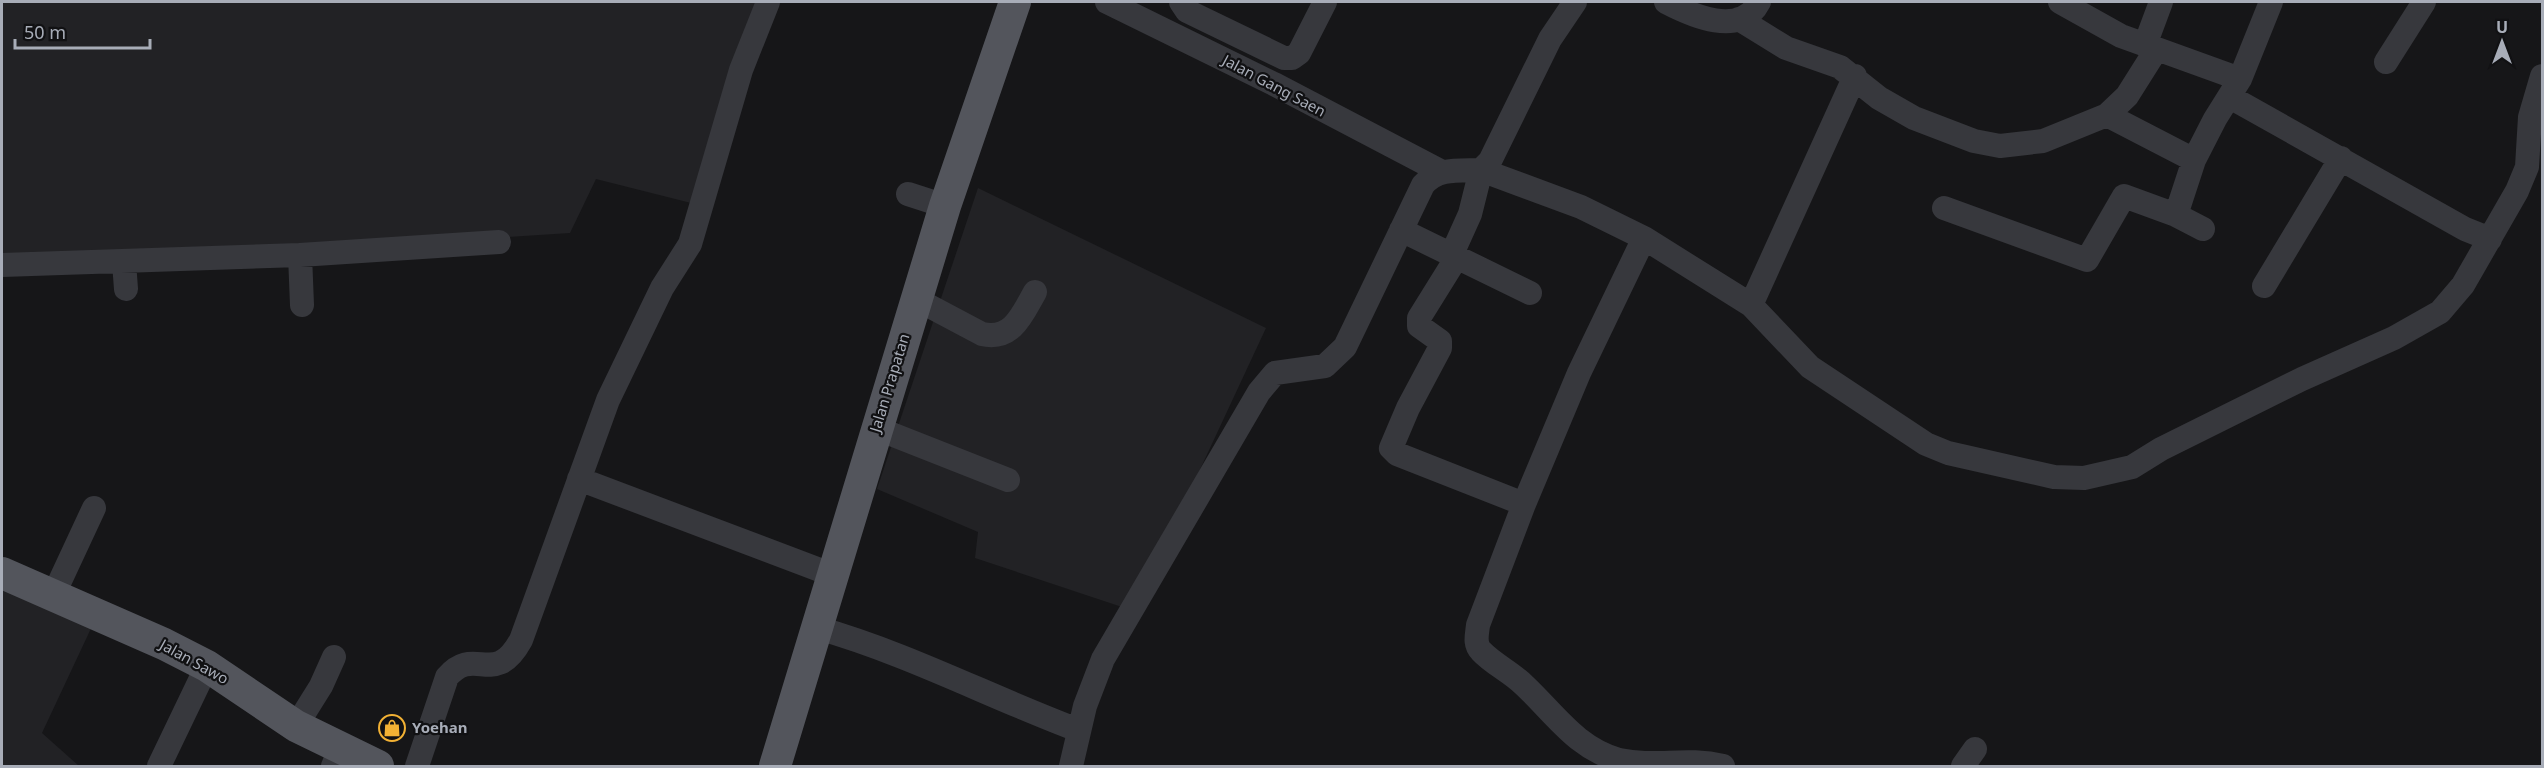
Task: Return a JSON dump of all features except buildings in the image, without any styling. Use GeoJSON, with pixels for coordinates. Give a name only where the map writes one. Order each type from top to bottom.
{"type":"FeatureCollection","features":[{"type":"Feature","properties":{"kind":"main road","name":"Jalan Prapatan"},"geometry":{"type":"LineString","coordinates":[[775,766],[945,206],[1015,2]]}},
{"type":"Feature","properties":{"kind":"main road","name":"Jalan Sawo"},"geometry":{"type":"LineString","coordinates":[[2,573],[164,644],[207,666],[296,726],[337,758],[378,766]]}},
{"type":"Feature","properties":{"kind":"street"},"geometry":{"type":"LineString","coordinates":[[417,766],[447,677],[455,669],[468,664],[501,665],[511,657],[521,640],[608,400],[662,288],[690,244],[741,70],[768,2]]}},
{"type":"Feature","properties":{"kind":"street","name":"Jalan Gang Saen"},"geometry":{"type":"LineString","coordinates":[[1107,2],[1274,84],[1440,171]]}},
{"type":"Feature","properties":{"kind":"street"},"geometry":{"type":"LineString","coordinates":[[1181,2],[1187,11],[1284,58],[1292,58],[1299,53],[1325,2]]}},
{"type":"Feature","properties":{"kind":"street"},"geometry":{"type":"LineString","coordinates":[[1524,504],[1397,454],[1391,448],[1408,408],[1440,348],[1440,341],[1419,326],[1419,318],[1454,256],[1470,214],[1481,170],[1490,161],[1546,48],[1575,2]]}},
{"type":"Feature","properties":{"kind":"street"},"geometry":{"type":"LineString","coordinates":[[1666,2],[1688,14],[1708,19],[1739,19],[1786,48],[1824,59],[1855,76],[1880,98],[1914,118],[1974,141],[2000,146],[2043,141],[2107,115],[2127,96],[2151,48],[2161,2]]}},
{"type":"Feature","properties":{"kind":"street"},"geometry":{"type":"LineString","coordinates":[[1739,19],[1756,7],[1759,2]]}},
{"type":"Feature","properties":{"kind":"street"},"geometry":{"type":"LineString","coordinates":[[2060,2],[2121,36],[2235,88],[2341,159],[2464,229],[2490,239]]}},
{"type":"Feature","properties":{"kind":"street"},"geometry":{"type":"LineString","coordinates":[[2176,215],[2194,160],[2215,119],[2235,88],[2271,2]]}},
{"type":"Feature","properties":{"kind":"street"},"geometry":{"type":"LineString","coordinates":[[2386,62],[2424,2]]}},
{"type":"Feature","properties":{"kind":"street"},"geometry":{"type":"LineString","coordinates":[[1751,305],[1855,76]]}},
{"type":"Feature","properties":{"kind":"street"},"geometry":{"type":"LineString","coordinates":[[1071,766],[1078,730],[1103,659],[1259,392],[1275,373],[1325,366],[1344,347],[1424,185],[1430,177],[1440,171],[1481,170],[1581,207],[1644,238],[1751,305],[1810,367],[1926,444],[1948,453],[2054,477],[2084,478],[2132,467],[2161,449],[2424,322],[2440,312],[2451,300],[2490,239],[2527,167],[2530,117],[2542,76]]}},
{"type":"Feature","properties":{"kind":"street"},"geometry":{"type":"LineString","coordinates":[[2107,115],[2194,160]]}},
{"type":"Feature","properties":{"kind":"street"},"geometry":{"type":"LineString","coordinates":[[2264,286],[2341,159]]}},
{"type":"Feature","properties":{"kind":"street"},"geometry":{"type":"LineString","coordinates":[[908,194],[945,206]]}},
{"type":"Feature","properties":{"kind":"street"},"geometry":{"type":"LineString","coordinates":[[1944,208],[2087,260],[2124,196],[2176,215],[2203,229]]}},
{"type":"Feature","properties":{"kind":"street"},"geometry":{"type":"LineString","coordinates":[[1401,230],[1530,293]]}},
{"type":"Feature","properties":{"kind":"street"},"geometry":{"type":"LineString","coordinates":[[1644,238],[1579,373],[1524,504],[1478,625],[1476,641],[1480,651],[1524,684],[1576,738],[1595,751],[1637,764],[1665,765],[1683,761],[1723,766]]}},
{"type":"Feature","properties":{"kind":"street"},"geometry":{"type":"LineString","coordinates":[[2,265],[300,255],[499,242]]}},
{"type":"Feature","properties":{"kind":"street"},"geometry":{"type":"LineString","coordinates":[[300,255],[302,305]]}},
{"type":"Feature","properties":{"kind":"street"},"geometry":{"type":"LineString","coordinates":[[124,262],[126,289]]}},
{"type":"Feature","properties":{"kind":"street"},"geometry":{"type":"LineString","coordinates":[[916,299],[982,334],[994,337],[1006,334],[1016,324],[1035,292]]}},
{"type":"Feature","properties":{"kind":"street"},"geometry":{"type":"LineString","coordinates":[[876,428],[1008,480]]}},
{"type":"Feature","properties":{"kind":"street"},"geometry":{"type":"LineString","coordinates":[[579,479],[833,575]]}},
{"type":"Feature","properties":{"kind":"street"},"geometry":{"type":"LineString","coordinates":[[53,596],[94,508]]}},
{"type":"Feature","properties":{"kind":"street"},"geometry":{"type":"LineString","coordinates":[[818,628],[860,640],[930,666],[1026,710],[1078,730]]}},
{"type":"Feature","properties":{"kind":"street"},"geometry":{"type":"LineString","coordinates":[[296,726],[321,686],[334,657]]}},
{"type":"Feature","properties":{"kind":"street"},"geometry":{"type":"LineString","coordinates":[[159,766],[207,666]]}},
{"type":"Feature","properties":{"kind":"shaded area"},"geometry":{"type":"Polygon","coordinates":[[[2,2],[764,2],[699,205],[596,179],[570,233],[2,270],[2,2]]]}},
{"type":"Feature","properties":{"kind":"shaded area"},"geometry":{"type":"Polygon","coordinates":[[[978,188],[1266,328],[1134,611],[975,558],[978,532],[877,489],[978,188]]]}},
{"type":"Feature","properties":{"kind":"shaded area"},"geometry":{"type":"Polygon","coordinates":[[[2,573],[94,622],[42,733],[79,766],[2,766],[2,573]]]}},
{"type":"Feature","properties":{"kind":"place","name":"Yoehan"},"geometry":{"type":"Point","coordinates":[392,728]}}]}
